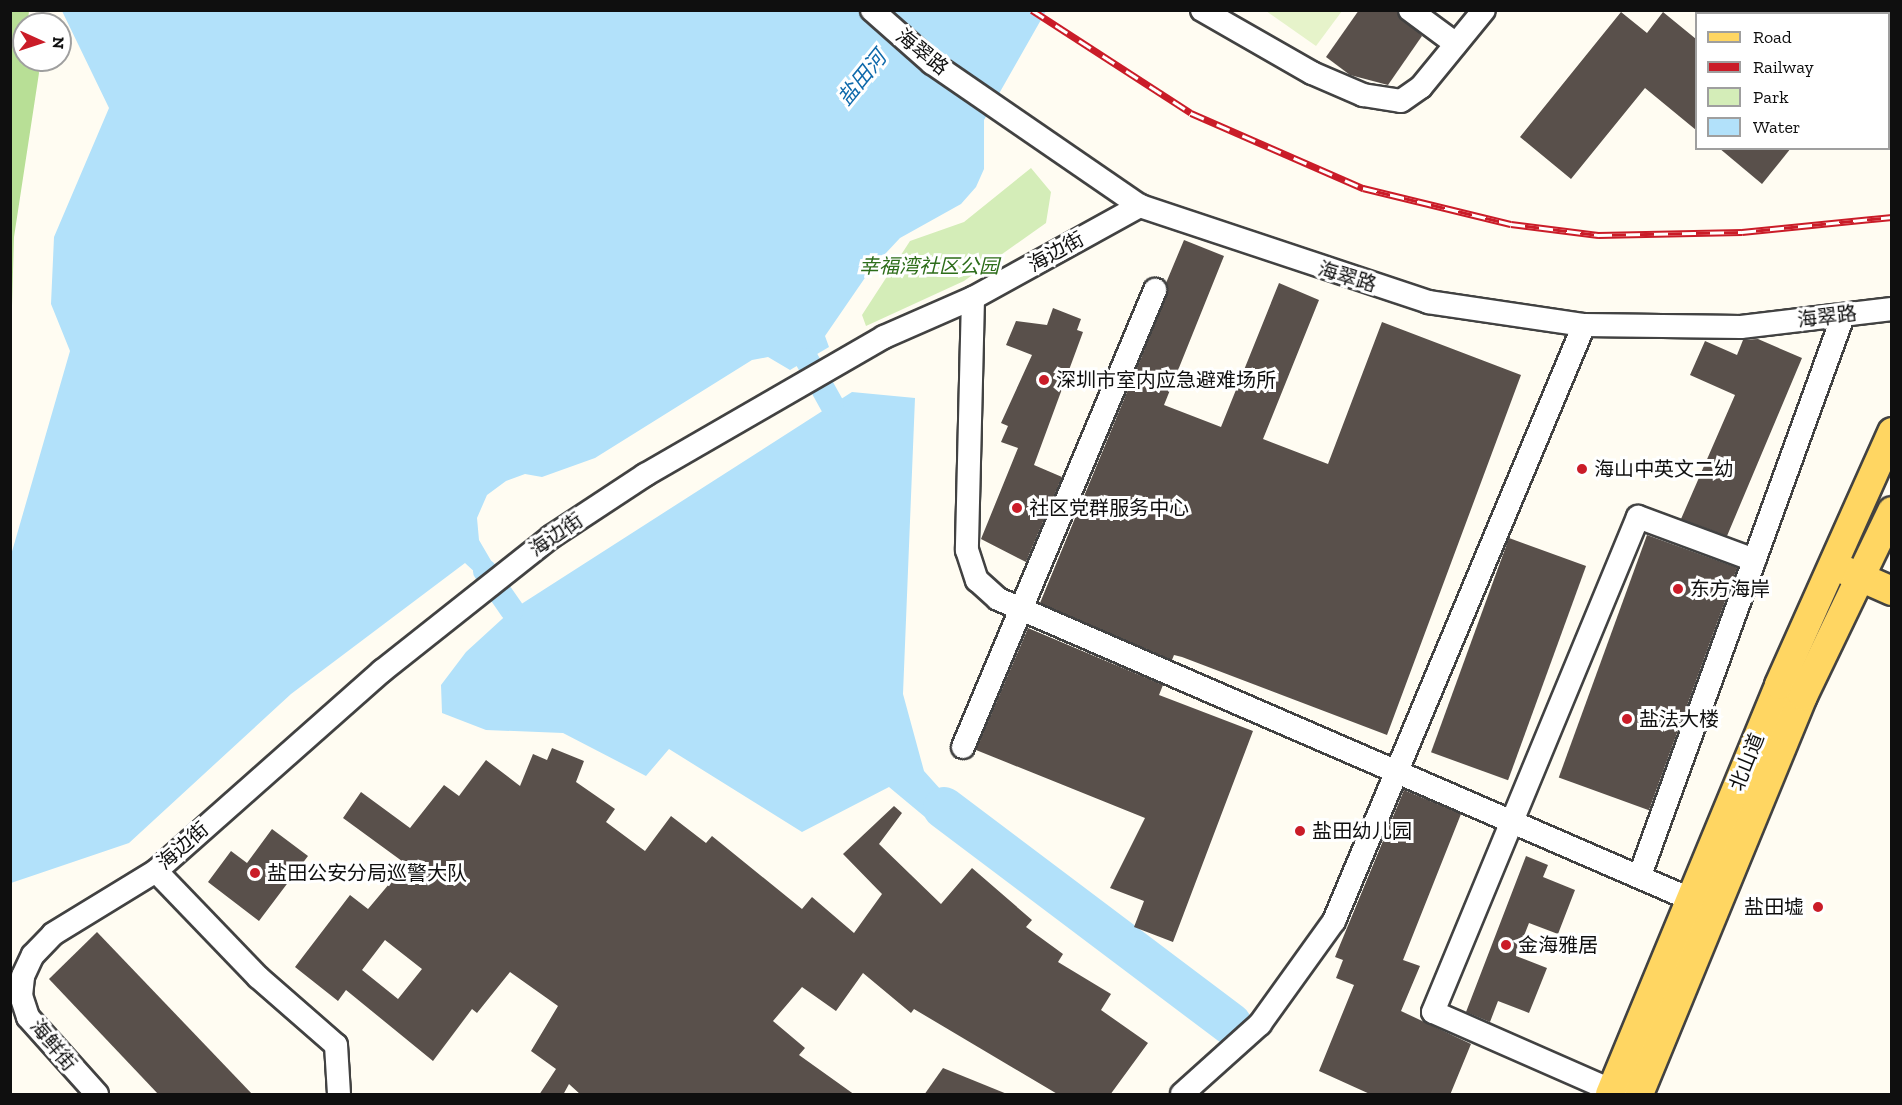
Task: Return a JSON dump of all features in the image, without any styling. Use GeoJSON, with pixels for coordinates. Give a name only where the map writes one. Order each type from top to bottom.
{"type":"FeatureCollection","features":[{"type":"Feature","properties":{"kind":"main road","name":"北山道"},"geometry":{"type":"LineString","coordinates":[[1614,1093],[1690,898],[1892,432]]}},
{"type":"Feature","properties":{"kind":"main road","name":"北山道"},"geometry":{"type":"LineString","coordinates":[[1639,1095],[1803,696],[1892,511]]}},
{"type":"Feature","properties":{"kind":"main road"},"geometry":{"type":"LineString","coordinates":[[1834,565],[1892,591]]}},
{"type":"Feature","properties":{"kind":"street","name":"海翠路"},"geometry":{"type":"LineString","coordinates":[[872,10],[932,63],[1028,126],[1140,206],[1428,302],[1584,325],[1741,327],[1892,309]]}},
{"type":"Feature","properties":{"kind":"street"},"geometry":{"type":"LineString","coordinates":[[1202,10],[1312,73],[1386,101],[1401,101],[1421,87],[1484,10]]}},
{"type":"Feature","properties":{"kind":"street"},"geometry":{"type":"LineString","coordinates":[[1410,10],[1456,44]]}},
{"type":"Feature","properties":{"kind":"street","name":"海边街"},"geometry":{"type":"LineString","coordinates":[[33,955],[63,926],[156,871],[513,565],[645,476],[846,359],[973,298],[1140,206]]}},
{"type":"Feature","properties":{"kind":"street"},"geometry":{"type":"LineString","coordinates":[[963,747],[1155,290]]}},
{"type":"Feature","properties":{"kind":"street"},"geometry":{"type":"LineString","coordinates":[[973,298],[967,550],[977,580],[1022,610],[1397,773],[1641,874],[1690,898]]}},
{"type":"Feature","properties":{"kind":"street"},"geometry":{"type":"LineString","coordinates":[[1641,874],[1843,316]]}},
{"type":"Feature","properties":{"kind":"street"},"geometry":{"type":"LineString","coordinates":[[1182,1095],[1260,1024],[1300,974],[1334,921],[1584,325]]}},
{"type":"Feature","properties":{"kind":"street"},"geometry":{"type":"LineString","coordinates":[[1614,1093],[1433,1012],[1638,517],[1754,560]]}},
{"type":"Feature","properties":{"kind":"street"},"geometry":{"type":"LineString","coordinates":[[156,871],[258,977],[336,1045],[339,1095]]}},
{"type":"Feature","properties":{"kind":"street","name":"海鲜街"},"geometry":{"type":"LineString","coordinates":[[33,955],[22,976],[28,1017],[97,1095]]}},
{"type":"Feature","properties":{"kind":"green space"},"geometry":{"type":"Polygon","coordinates":[[[11,10],[29,11],[12,12],[12,72],[39,73],[14,237],[11,341],[11,10]]]}},
{"type":"Feature","properties":{"kind":"green space"},"geometry":{"type":"Polygon","coordinates":[[[1266,11],[1342,11],[1316,46],[1266,11]]]}},
{"type":"Feature","properties":{"kind":"green space","name":"幸福湾社区公园"},"geometry":{"type":"Polygon","coordinates":[[[1031,168],[1051,192],[1046,223],[964,281],[866,326],[862,315],[910,241],[964,222],[1031,168]]]}},
{"type":"Feature","properties":{"kind":"water","name":"盐田河"},"geometry":{"type":"Polygon","coordinates":[[[1046,11],[984,120],[984,169],[976,187],[961,204],[900,238],[871,269],[825,336],[829,347],[790,370],[768,357],[752,360],[595,458],[542,477],[525,474],[506,481],[487,495],[477,518],[479,540],[493,564],[479,576],[465,563],[291,694],[129,843],[11,883],[11,555],[70,351],[51,304],[54,237],[109,108],[72,32],[72,12],[62,12],[1046,11]]]}},
{"type":"Feature","properties":{"kind":"water"},"geometry":{"type":"Polygon","coordinates":[[[852,392],[915,398],[903,694],[924,771],[950,800],[931,822],[889,787],[802,832],[669,749],[646,776],[563,733],[486,730],[442,713],[441,685],[466,652],[512,610],[852,392]]]}},
{"type":"Feature","properties":{"kind":"building"},"geometry":{"type":"Polygon","coordinates":[[[1359,10],[1397,10],[1422,36],[1388,85],[1350,75],[1326,57],[1359,10]]]}},
{"type":"Feature","properties":{"kind":"building"},"geometry":{"type":"Polygon","coordinates":[[[1621,12],[1647,33],[1663,12],[1695,38],[1695,129],[1645,88],[1571,179],[1520,137],[1621,12]]]}},
{"type":"Feature","properties":{"kind":"building"},"geometry":{"type":"Polygon","coordinates":[[[1721,150],[1789,150],[1762,184],[1721,150]]]}},
{"type":"Feature","properties":{"kind":"building"},"geometry":{"type":"Polygon","coordinates":[[[1184,240],[1224,256],[1164,405],[1221,427],[1279,283],[1319,300],[1263,439],[1328,464],[1382,322],[1521,375],[1387,735],[1182,657],[1174,655],[1172,660],[1040,603],[1167,295],[1166,283],[1184,240]]]}},
{"type":"Feature","properties":{"kind":"building"},"geometry":{"type":"Polygon","coordinates":[[[1053,308],[1081,319],[1077,330],[1083,332],[1034,465],[1062,477],[1026,562],[981,539],[1018,448],[1001,442],[1008,426],[1001,423],[1032,355],[1006,345],[1016,321],[1047,325],[1053,308]]]}},
{"type":"Feature","properties":{"kind":"building"},"geometry":{"type":"Polygon","coordinates":[[[1758,339],[1802,358],[1727,536],[1681,519],[1735,395],[1690,375],[1705,341],[1737,355],[1743,340],[1758,339]]]}},
{"type":"Feature","properties":{"kind":"building","name":"盐法大楼"},"geometry":{"type":"Polygon","coordinates":[[[1647,535],[1737,568],[1649,810],[1559,777],[1647,535]]]}},
{"type":"Feature","properties":{"kind":"building"},"geometry":{"type":"Polygon","coordinates":[[[1509,538],[1586,566],[1508,780],[1431,752],[1509,538]]]}},
{"type":"Feature","properties":{"kind":"building"},"geometry":{"type":"Polygon","coordinates":[[[1028,628],[1163,685],[1159,695],[1253,731],[1173,942],[1134,927],[1144,901],[1110,888],[1145,818],[976,750],[1028,628]]]}},
{"type":"Feature","properties":{"kind":"building"},"geometry":{"type":"Polygon","coordinates":[[[552,748],[584,761],[576,782],[615,809],[606,822],[645,851],[671,816],[706,843],[712,836],[802,909],[812,897],[854,933],[882,894],[843,854],[894,806],[902,813],[879,844],[941,904],[972,868],[1032,920],[1026,927],[1063,954],[1058,962],[1111,994],[1101,1010],[1148,1043],[1110,1095],[1059,1095],[914,1009],[911,1013],[863,973],[836,1011],[802,987],[773,1021],[805,1048],[799,1055],[855,1095],[581,1095],[569,1084],[563,1095],[539,1095],[556,1069],[531,1051],[558,1006],[510,972],[477,1013],[472,1009],[433,1061],[346,990],[338,1001],[295,967],[350,895],[368,909],[406,864],[343,818],[361,792],[410,828],[444,785],[459,796],[486,760],[520,786],[533,754],[547,760],[552,748]],[[385,940],[362,970],[398,999],[422,969],[385,940]]]}},
{"type":"Feature","properties":{"kind":"building"},"geometry":{"type":"Polygon","coordinates":[[[1404,790],[1461,814],[1403,960],[1420,966],[1401,1011],[1471,1044],[1450,1095],[1372,1095],[1319,1071],[1354,985],[1336,978],[1343,960],[1335,957],[1404,790]]]}},
{"type":"Feature","properties":{"kind":"building","name":"盐田公安分局巡警大队"},"geometry":{"type":"Polygon","coordinates":[[[272,829],[308,856],[259,921],[208,882],[231,851],[247,863],[272,829]]]}},
{"type":"Feature","properties":{"kind":"building","name":"金海雅居"},"geometry":{"type":"Polygon","coordinates":[[[1526,856],[1548,865],[1543,877],[1575,890],[1558,934],[1529,923],[1516,956],[1547,968],[1529,1013],[1498,1001],[1490,1022],[1466,1012],[1526,856]]]}},
{"type":"Feature","properties":{"kind":"building"},"geometry":{"type":"Polygon","coordinates":[[[97,932],[253,1095],[159,1095],[49,979],[97,932]]]}},
{"type":"Feature","properties":{"kind":"building"},"geometry":{"type":"Polygon","coordinates":[[[943,1068],[1007,1094],[924,1095],[943,1068]]]}},
{"type":"Feature","properties":{"kind":"waterway"},"geometry":{"type":"LineString","coordinates":[[807,360],[832,405]]}},
{"type":"Feature","properties":{"kind":"waterway"},"geometry":{"type":"LineString","coordinates":[[485,571],[512,610]]}},
{"type":"Feature","properties":{"kind":"waterway"},"geometry":{"type":"LineString","coordinates":[[944,808],[1231,1024]]}},
{"type":"Feature","properties":{"kind":"railway"},"geometry":{"type":"LineString","coordinates":[[1032,10],[1191,113],[1363,188],[1511,224],[1598,235],[1742,232],[1892,217]]}},
{"type":"Feature","properties":{"kind":"place","name":"深圳市室内应急避难场所"},"geometry":{"type":"Point","coordinates":[1044,380]}},
{"type":"Feature","properties":{"kind":"place","name":"海山中英文二幼"},"geometry":{"type":"Point","coordinates":[1582,469]}},
{"type":"Feature","properties":{"kind":"place","name":"社区党群服务中心"},"geometry":{"type":"Point","coordinates":[1017,508]}},
{"type":"Feature","properties":{"kind":"place","name":"东方海岸"},"geometry":{"type":"Point","coordinates":[1678,589]}},
{"type":"Feature","properties":{"kind":"place","name":"盐法大楼"},"geometry":{"type":"Point","coordinates":[1627,719]}},
{"type":"Feature","properties":{"kind":"place","name":"盐田幼儿园"},"geometry":{"type":"Point","coordinates":[1300,831]}},
{"type":"Feature","properties":{"kind":"place","name":"盐田公安分局巡警大队"},"geometry":{"type":"Point","coordinates":[255,873]}},
{"type":"Feature","properties":{"kind":"place","name":"盐田墟"},"geometry":{"type":"Point","coordinates":[1818,907]}},
{"type":"Feature","properties":{"kind":"place","name":"金海雅居"},"geometry":{"type":"Point","coordinates":[1506,945]}}]}
